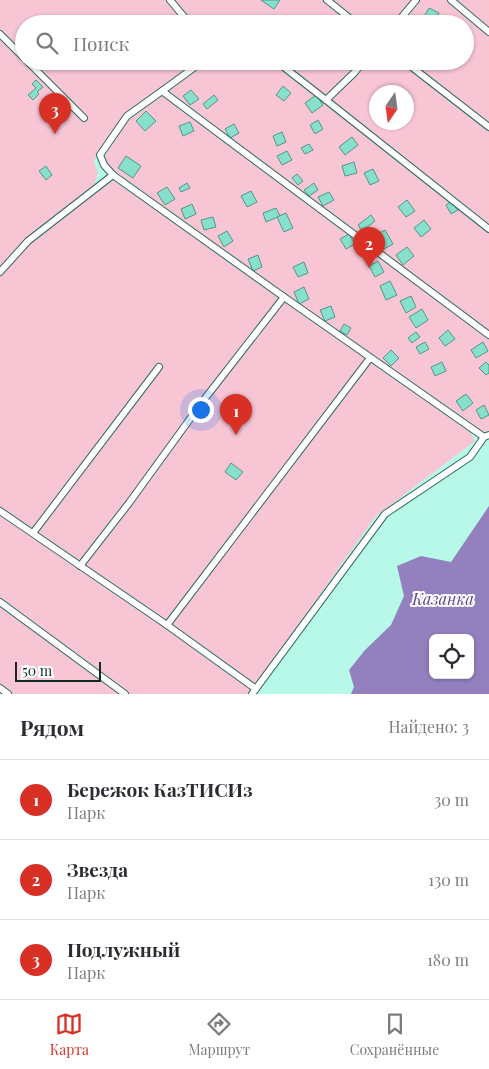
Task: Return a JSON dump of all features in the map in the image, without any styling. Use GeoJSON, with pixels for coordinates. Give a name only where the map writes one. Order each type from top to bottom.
{"type":"FeatureCollection","features":[{"type":"Feature","properties":{"kind":"lane"},"geometry":{"type":"LineString","coordinates":[[170,0],[182,15]]}},
{"type":"Feature","properties":{"kind":"lane"},"geometry":{"type":"LineString","coordinates":[[327,0],[345,15]]}},
{"type":"Feature","properties":{"kind":"lane"},"geometry":{"type":"LineString","coordinates":[[404,15],[416,0]]}},
{"type":"Feature","properties":{"kind":"lane"},"geometry":{"type":"LineString","coordinates":[[450,0],[468,15]]}},
{"type":"Feature","properties":{"kind":"lane"},"geometry":{"type":"LineString","coordinates":[[474,20],[489,32]]}},
{"type":"Feature","properties":{"kind":"lane"},"geometry":{"type":"LineString","coordinates":[[0,34],[15,49]]}},
{"type":"Feature","properties":{"kind":"lane"},"geometry":{"type":"LineString","coordinates":[[36,70],[84,118]]}},
{"type":"Feature","properties":{"kind":"lane"},"geometry":{"type":"LineString","coordinates":[[0,510],[167,625],[254,692],[385,514],[470,457],[486,436],[284,298],[113,175],[104,165],[100,155],[127,116],[191,70]]}},
{"type":"Feature","properties":{"kind":"lane"},"geometry":{"type":"LineString","coordinates":[[288,70],[489,229]]}},
{"type":"Feature","properties":{"kind":"lane"},"geometry":{"type":"LineString","coordinates":[[326,100],[355,70]]}},
{"type":"Feature","properties":{"kind":"lane"},"geometry":{"type":"LineString","coordinates":[[416,70],[489,127]]}},
{"type":"Feature","properties":{"kind":"lane"},"geometry":{"type":"LineString","coordinates":[[162,91],[489,335]]}},
{"type":"Feature","properties":{"kind":"lane"},"geometry":{"type":"LineString","coordinates":[[0,272],[28,241],[113,175]]}},
{"type":"Feature","properties":{"kind":"lane"},"geometry":{"type":"LineString","coordinates":[[80,566],[129,503],[203,401],[284,298]]}},
{"type":"Feature","properties":{"kind":"lane"},"geometry":{"type":"LineString","coordinates":[[167,625],[370,358]]}},
{"type":"Feature","properties":{"kind":"lane"},"geometry":{"type":"LineString","coordinates":[[33,533],[159,367]]}},
{"type":"Feature","properties":{"kind":"lane"},"geometry":{"type":"LineString","coordinates":[[0,602],[125,694]]}},
{"type":"Feature","properties":{"kind":"lane"},"geometry":{"type":"LineString","coordinates":[[0,688],[8,694]]}},
{"type":"Feature","properties":{"kind":"shaded area"},"geometry":{"type":"Polygon","coordinates":[[[0,0],[489,0],[489,225],[369,130],[414,130],[414,85],[369,85],[369,130],[293,70],[474,70],[474,15],[15,15],[15,70],[186,70],[124,115],[97,154],[94,162],[98,172],[94,187],[0,269],[0,0]]]}},
{"type":"Feature","properties":{"kind":"shaded area"},"geometry":{"type":"Polygon","coordinates":[[[196,70],[282,70],[489,232],[489,431],[483,433],[299,305],[106,164],[104,157],[130,118],[196,70]]]}},
{"type":"Feature","properties":{"kind":"shaded area"},"geometry":{"type":"Polygon","coordinates":[[[115,179],[287,303],[469,429],[475,441],[376,516],[249,694],[0,694],[0,276],[30,243],[115,179]]]}},
{"type":"Feature","properties":{"kind":"water","name":"Казанка"},"geometry":{"type":"Polygon","coordinates":[[[489,506],[489,694],[351,694],[354,687],[349,670],[365,650],[391,625],[404,596],[397,566],[421,556],[451,562],[489,506]]]}},
{"type":"Feature","properties":{"kind":"building"},"geometry":{"type":"Polygon","coordinates":[[[261,0],[280,0],[274,9],[261,0]]]}},
{"type":"Feature","properties":{"kind":"building"},"geometry":{"type":"Polygon","coordinates":[[[429,8],[439,13],[438,15],[425,15],[429,8]]]}},
{"type":"Feature","properties":{"kind":"building"},"geometry":{"type":"Polygon","coordinates":[[[36,80],[43,87],[37,92],[39,94],[33,100],[28,95],[36,88],[32,84],[36,80]]]}},
{"type":"Feature","properties":{"kind":"building"},"geometry":{"type":"Polygon","coordinates":[[[283,86],[291,93],[284,101],[276,95],[283,86]]]}},
{"type":"Feature","properties":{"kind":"building"},"geometry":{"type":"Polygon","coordinates":[[[191,90],[199,99],[190,105],[183,96],[191,90]]]}},
{"type":"Feature","properties":{"kind":"building"},"geometry":{"type":"Polygon","coordinates":[[[214,95],[218,100],[207,109],[203,104],[214,95]]]}},
{"type":"Feature","properties":{"kind":"building"},"geometry":{"type":"Polygon","coordinates":[[[316,95],[323,105],[312,113],[305,103],[316,95]]]}},
{"type":"Feature","properties":{"kind":"building"},"geometry":{"type":"Polygon","coordinates":[[[146,111],[156,121],[145,131],[136,121],[146,111]]]}},
{"type":"Feature","properties":{"kind":"building"},"geometry":{"type":"Polygon","coordinates":[[[318,120],[323,129],[315,134],[310,125],[318,120]]]}},
{"type":"Feature","properties":{"kind":"building"},"geometry":{"type":"Polygon","coordinates":[[[190,122],[194,131],[183,136],[179,126],[190,122]]]}},
{"type":"Feature","properties":{"kind":"building"},"geometry":{"type":"Polygon","coordinates":[[[234,124],[239,133],[230,138],[225,129],[234,124]]]}},
{"type":"Feature","properties":{"kind":"building"},"geometry":{"type":"Polygon","coordinates":[[[282,132],[286,142],[277,146],[273,136],[282,132]]]}},
{"type":"Feature","properties":{"kind":"building"},"geometry":{"type":"Polygon","coordinates":[[[352,137],[358,145],[345,155],[339,147],[352,137]]]}},
{"type":"Feature","properties":{"kind":"building"},"geometry":{"type":"Polygon","coordinates":[[[309,144],[313,150],[305,154],[301,148],[309,144]]]}},
{"type":"Feature","properties":{"kind":"building"},"geometry":{"type":"Polygon","coordinates":[[[287,151],[292,160],[282,165],[277,156],[287,151]]]}},
{"type":"Feature","properties":{"kind":"building"},"geometry":{"type":"Polygon","coordinates":[[[126,156],[141,166],[133,178],[118,168],[126,156]]]}},
{"type":"Feature","properties":{"kind":"building"},"geometry":{"type":"Polygon","coordinates":[[[354,162],[357,173],[345,176],[342,166],[354,162]]]}},
{"type":"Feature","properties":{"kind":"building"},"geometry":{"type":"Polygon","coordinates":[[[46,166],[52,175],[46,180],[39,171],[46,166]]]}},
{"type":"Feature","properties":{"kind":"building"},"geometry":{"type":"Polygon","coordinates":[[[373,169],[379,181],[370,185],[364,173],[373,169]]]}},
{"type":"Feature","properties":{"kind":"building"},"geometry":{"type":"Polygon","coordinates":[[[297,174],[303,181],[298,185],[292,178],[297,174]]]}},
{"type":"Feature","properties":{"kind":"building"},"geometry":{"type":"Polygon","coordinates":[[[187,183],[190,188],[181,192],[179,188],[187,183]]]}},
{"type":"Feature","properties":{"kind":"building"},"geometry":{"type":"Polygon","coordinates":[[[314,183],[318,190],[309,196],[304,190],[314,183]]]}},
{"type":"Feature","properties":{"kind":"building"},"geometry":{"type":"Polygon","coordinates":[[[167,187],[175,199],[165,205],[157,193],[167,187]]]}},
{"type":"Feature","properties":{"kind":"building"},"geometry":{"type":"Polygon","coordinates":[[[251,191],[257,202],[247,207],[241,196],[251,191]]]}},
{"type":"Feature","properties":{"kind":"building"},"geometry":{"type":"Polygon","coordinates":[[[329,192],[334,200],[323,206],[318,197],[329,192]]]}},
{"type":"Feature","properties":{"kind":"building"},"geometry":{"type":"Polygon","coordinates":[[[407,200],[415,211],[406,217],[398,207],[407,200]]]}},
{"type":"Feature","properties":{"kind":"building"},"geometry":{"type":"Polygon","coordinates":[[[452,201],[458,210],[451,214],[446,205],[452,201]]]}},
{"type":"Feature","properties":{"kind":"building"},"geometry":{"type":"Polygon","coordinates":[[[192,204],[196,214],[185,219],[181,209],[192,204]]]}},
{"type":"Feature","properties":{"kind":"building"},"geometry":{"type":"Polygon","coordinates":[[[276,208],[280,216],[266,222],[263,213],[276,208]]]}},
{"type":"Feature","properties":{"kind":"building"},"geometry":{"type":"Polygon","coordinates":[[[286,213],[293,228],[284,232],[277,217],[286,213]]]}},
{"type":"Feature","properties":{"kind":"building"},"geometry":{"type":"Polygon","coordinates":[[[371,215],[375,221],[362,231],[358,225],[371,215]]]}},
{"type":"Feature","properties":{"kind":"building"},"geometry":{"type":"Polygon","coordinates":[[[213,217],[216,227],[204,230],[201,220],[213,217]]]}},
{"type":"Feature","properties":{"kind":"building"},"geometry":{"type":"Polygon","coordinates":[[[424,220],[431,229],[421,237],[414,228],[424,220]]]}},
{"type":"Feature","properties":{"kind":"building"},"geometry":{"type":"Polygon","coordinates":[[[385,230],[393,244],[382,250],[374,236],[385,230]]]}},
{"type":"Feature","properties":{"kind":"building"},"geometry":{"type":"Polygon","coordinates":[[[227,231],[233,241],[224,247],[218,236],[227,231]]]}},
{"type":"Feature","properties":{"kind":"building"},"geometry":{"type":"Polygon","coordinates":[[[349,234],[355,244],[346,249],[340,239],[349,234]]]}},
{"type":"Feature","properties":{"kind":"building"},"geometry":{"type":"Polygon","coordinates":[[[407,247],[414,256],[403,265],[396,255],[407,247]]]}},
{"type":"Feature","properties":{"kind":"building"},"geometry":{"type":"Polygon","coordinates":[[[258,255],[262,267],[253,271],[248,259],[258,255]]]}},
{"type":"Feature","properties":{"kind":"building"},"geometry":{"type":"Polygon","coordinates":[[[378,261],[384,272],[375,277],[369,266],[378,261]]]}},
{"type":"Feature","properties":{"kind":"building"},"geometry":{"type":"Polygon","coordinates":[[[304,262],[308,273],[298,277],[293,267],[304,262]]]}},
{"type":"Feature","properties":{"kind":"building"},"geometry":{"type":"Polygon","coordinates":[[[390,281],[397,295],[386,300],[380,286],[390,281]]]}},
{"type":"Feature","properties":{"kind":"building"},"geometry":{"type":"Polygon","coordinates":[[[304,287],[309,299],[299,304],[294,292],[304,287]]]}},
{"type":"Feature","properties":{"kind":"building"},"geometry":{"type":"Polygon","coordinates":[[[411,296],[416,307],[406,313],[400,301],[411,296]]]}},
{"type":"Feature","properties":{"kind":"building"},"geometry":{"type":"Polygon","coordinates":[[[331,306],[335,317],[325,321],[320,310],[331,306]]]}},
{"type":"Feature","properties":{"kind":"building"},"geometry":{"type":"Polygon","coordinates":[[[422,309],[428,320],[416,328],[409,317],[422,309]]]}},
{"type":"Feature","properties":{"kind":"building"},"geometry":{"type":"Polygon","coordinates":[[[344,324],[351,328],[347,335],[340,331],[344,324]]]}},
{"type":"Feature","properties":{"kind":"building"},"geometry":{"type":"Polygon","coordinates":[[[448,330],[455,339],[445,346],[439,338],[448,330]]]}},
{"type":"Feature","properties":{"kind":"building"},"geometry":{"type":"Polygon","coordinates":[[[416,332],[420,337],[412,343],[408,338],[416,332]]]}},
{"type":"Feature","properties":{"kind":"building"},"geometry":{"type":"Polygon","coordinates":[[[425,342],[429,349],[420,354],[416,347],[425,342]]]}},
{"type":"Feature","properties":{"kind":"building"},"geometry":{"type":"Polygon","coordinates":[[[483,342],[488,351],[476,358],[471,350],[483,342]]]}},
{"type":"Feature","properties":{"kind":"building"},"geometry":{"type":"Polygon","coordinates":[[[391,350],[399,358],[391,366],[383,358],[391,350]]]}},
{"type":"Feature","properties":{"kind":"building"},"geometry":{"type":"Polygon","coordinates":[[[442,362],[446,371],[435,376],[431,367],[442,362]]]}},
{"type":"Feature","properties":{"kind":"building"},"geometry":{"type":"Polygon","coordinates":[[[486,362],[489,365],[489,373],[486,375],[479,368],[486,362]]]}},
{"type":"Feature","properties":{"kind":"building"},"geometry":{"type":"Polygon","coordinates":[[[466,394],[473,403],[463,411],[456,401],[466,394]]]}},
{"type":"Feature","properties":{"kind":"building"},"geometry":{"type":"Polygon","coordinates":[[[484,405],[489,415],[481,419],[476,410],[484,405]]]}},
{"type":"Feature","properties":{"kind":"building"},"geometry":{"type":"Polygon","coordinates":[[[231,463],[243,472],[236,480],[225,472],[231,463]]]}},
{"type":"Feature","properties":{"kind":"place","name":"Подлужный"},"geometry":{"type":"Point","coordinates":[55,134]}},
{"type":"Feature","properties":{"kind":"place","name":"Звезда"},"geometry":{"type":"Point","coordinates":[369,268]}},
{"type":"Feature","properties":{"kind":"place","name":"Бережок КазТИСИз"},"geometry":{"type":"Point","coordinates":[236,435]}}]}
